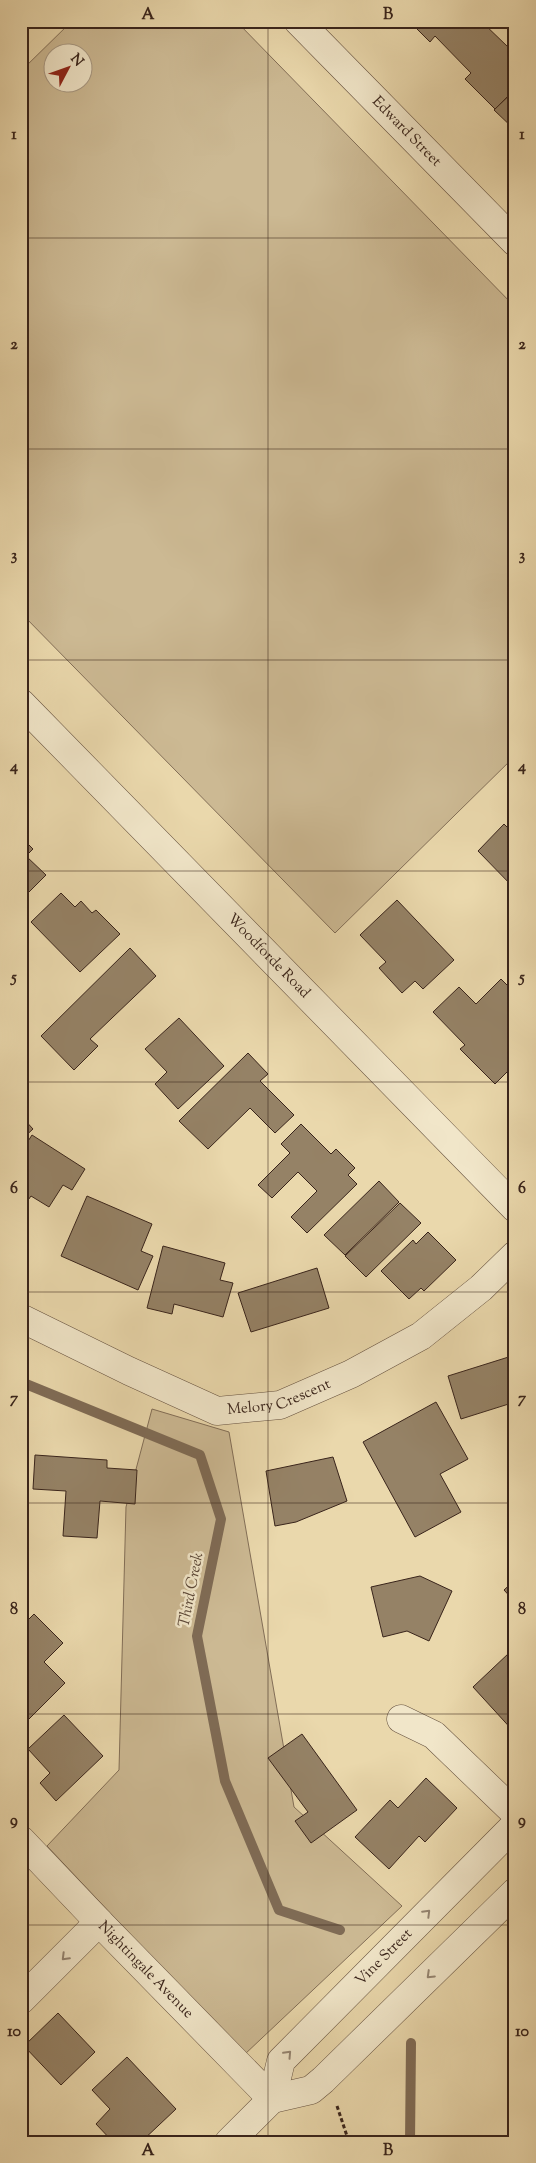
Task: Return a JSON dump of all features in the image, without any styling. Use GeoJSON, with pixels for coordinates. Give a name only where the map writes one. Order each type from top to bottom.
{"type":"FeatureCollection","features":[{"type":"Feature","properties":{"kind":"street","name":"Edward Street"},"geometry":{"type":"LineString","coordinates":[[298,21],[515,242]]}},
{"type":"Feature","properties":{"kind":"street","name":"Woodforde Road"},"geometry":{"type":"LineString","coordinates":[[21,703],[515,1208]]}},
{"type":"Feature","properties":{"kind":"street","name":"Melory Crescent"},"geometry":{"type":"LineString","coordinates":[[21,1318],[129,1371],[217,1411],[280,1405],[351,1374],[422,1336],[481,1288],[515,1255]]}},
{"type":"Feature","properties":{"kind":"street"},"geometry":{"type":"LineString","coordinates":[[400,1719],[434,1735],[515,1813]]}},
{"type":"Feature","properties":{"kind":"street","name":"Vine Street"},"geometry":{"type":"LineString","coordinates":[[272,2099],[281,2061],[515,1824]]}},
{"type":"Feature","properties":{"kind":"street","name":"Nightingale Avenue"},"geometry":{"type":"LineString","coordinates":[[21,1840],[272,2099]]}},
{"type":"Feature","properties":{"kind":"street"},"geometry":{"type":"LineString","coordinates":[[229,2142],[272,2099],[311,2090],[323,2080],[515,1892]]}},
{"type":"Feature","properties":{"kind":"street"},"geometry":{"type":"LineString","coordinates":[[21,2000],[99,1922]]}},
{"type":"Feature","properties":{"kind":"shaded area"},"geometry":{"type":"Polygon","coordinates":[[[72,21],[236,21],[515,307],[515,756],[335,933],[21,613],[21,71],[42,50],[42,92],[92,92],[92,42],[51,42],[72,21]]]}},
{"type":"Feature","properties":{"kind":"shaded area"},"geometry":{"type":"Polygon","coordinates":[[[152,1409],[229,1432],[294,1807],[402,1906],[244,2055],[47,1846],[119,1770],[126,1507],[152,1409]]]}},
{"type":"Feature","properties":{"kind":"building"},"geometry":{"type":"Polygon","coordinates":[[[409,21],[481,21],[508,47],[515,40],[515,89],[495,109],[465,79],[471,73],[435,36],[430,42],[409,21]]]}},
{"type":"Feature","properties":{"kind":"building"},"geometry":{"type":"Polygon","coordinates":[[[515,90],[515,130],[494,110],[515,90]]]}},
{"type":"Feature","properties":{"kind":"building"},"geometry":{"type":"Polygon","coordinates":[[[504,824],[515,835],[515,889],[478,851],[504,824]]]}},
{"type":"Feature","properties":{"kind":"building"},"geometry":{"type":"Polygon","coordinates":[[[21,837],[33,849],[26,856],[46,875],[21,900],[21,837]]]}},
{"type":"Feature","properties":{"kind":"building"},"geometry":{"type":"Polygon","coordinates":[[[61,893],[75,907],[81,901],[92,913],[96,910],[120,934],[80,972],[31,922],[61,893]]]}},
{"type":"Feature","properties":{"kind":"building"},"geometry":{"type":"Polygon","coordinates":[[[397,900],[454,960],[423,989],[415,981],[402,993],[379,968],[386,962],[360,935],[397,900]]]}},
{"type":"Feature","properties":{"kind":"building"},"geometry":{"type":"Polygon","coordinates":[[[130,948],[156,976],[90,1039],[98,1046],[74,1070],[41,1036],[130,948]]]}},
{"type":"Feature","properties":{"kind":"building"},"geometry":{"type":"Polygon","coordinates":[[[501,979],[515,993],[515,1064],[495,1084],[460,1049],[465,1045],[433,1012],[459,987],[476,1004],[501,979]]]}},
{"type":"Feature","properties":{"kind":"building"},"geometry":{"type":"Polygon","coordinates":[[[179,1018],[224,1066],[178,1109],[155,1084],[167,1072],[145,1049],[179,1018]]]}},
{"type":"Feature","properties":{"kind":"building"},"geometry":{"type":"Polygon","coordinates":[[[248,1053],[268,1074],[260,1081],[294,1115],[275,1133],[250,1108],[208,1149],[179,1121],[248,1053]]]}},
{"type":"Feature","properties":{"kind":"building"},"geometry":{"type":"Polygon","coordinates":[[[21,1116],[33,1129],[21,1140],[21,1116]]]}},
{"type":"Feature","properties":{"kind":"building"},"geometry":{"type":"Polygon","coordinates":[[[301,1124],[331,1154],[336,1149],[355,1168],[348,1175],[357,1184],[307,1233],[291,1217],[317,1191],[298,1172],[272,1198],[258,1185],[290,1153],[281,1144],[301,1124]]]}},
{"type":"Feature","properties":{"kind":"building"},"geometry":{"type":"Polygon","coordinates":[[[32,1135],[85,1169],[72,1190],[63,1185],[49,1207],[31,1196],[21,1210],[21,1152],[32,1135]]]}},
{"type":"Feature","properties":{"kind":"building"},"geometry":{"type":"Polygon","coordinates":[[[379,1181],[399,1202],[345,1255],[324,1235],[379,1181]]]}},
{"type":"Feature","properties":{"kind":"building"},"geometry":{"type":"Polygon","coordinates":[[[87,1196],[152,1224],[141,1251],[153,1256],[138,1290],[61,1256],[87,1196]]]}},
{"type":"Feature","properties":{"kind":"building"},"geometry":{"type":"Polygon","coordinates":[[[400,1203],[421,1223],[366,1277],[345,1256],[400,1203]]]}},
{"type":"Feature","properties":{"kind":"building"},"geometry":{"type":"Polygon","coordinates":[[[428,1232],[456,1260],[424,1291],[421,1288],[409,1299],[381,1271],[413,1240],[416,1244],[428,1232]]]}},
{"type":"Feature","properties":{"kind":"building"},"geometry":{"type":"Polygon","coordinates":[[[163,1246],[225,1263],[220,1280],[233,1283],[223,1317],[174,1304],[172,1314],[147,1308],[163,1246]]]}},
{"type":"Feature","properties":{"kind":"building"},"geometry":{"type":"Polygon","coordinates":[[[317,1268],[329,1308],[251,1332],[238,1293],[317,1268]]]}},
{"type":"Feature","properties":{"kind":"building"},"geometry":{"type":"Polygon","coordinates":[[[515,1355],[515,1402],[461,1419],[448,1376],[515,1355]]]}},
{"type":"Feature","properties":{"kind":"building"},"geometry":{"type":"Polygon","coordinates":[[[436,1402],[468,1459],[440,1474],[461,1512],[415,1537],[363,1442],[436,1402]]]}},
{"type":"Feature","properties":{"kind":"building"},"geometry":{"type":"Polygon","coordinates":[[[515,1446],[515,1458],[509,1452],[515,1446]]]}},
{"type":"Feature","properties":{"kind":"building"},"geometry":{"type":"Polygon","coordinates":[[[35,1455],[107,1460],[107,1468],[137,1470],[135,1504],[100,1501],[97,1538],[63,1536],[66,1491],[33,1489],[35,1455]]]}},
{"type":"Feature","properties":{"kind":"building"},"geometry":{"type":"Polygon","coordinates":[[[333,1457],[347,1501],[296,1522],[275,1526],[266,1471],[333,1457]]]}},
{"type":"Feature","properties":{"kind":"building"},"geometry":{"type":"Polygon","coordinates":[[[420,1576],[452,1591],[429,1641],[407,1631],[383,1637],[371,1587],[420,1576]]]}},
{"type":"Feature","properties":{"kind":"building"},"geometry":{"type":"Polygon","coordinates":[[[515,1580],[515,1602],[504,1590],[515,1580]]]}},
{"type":"Feature","properties":{"kind":"building"},"geometry":{"type":"Polygon","coordinates":[[[34,1614],[63,1643],[44,1662],[65,1683],[27,1721],[21,1715],[21,1627],[34,1614]]]}},
{"type":"Feature","properties":{"kind":"building"},"geometry":{"type":"Polygon","coordinates":[[[509,1653],[515,1659],[515,1733],[473,1687],[509,1653]]]}},
{"type":"Feature","properties":{"kind":"building"},"geometry":{"type":"Polygon","coordinates":[[[64,1715],[103,1756],[56,1801],[40,1783],[50,1773],[28,1749],[64,1715]]]}},
{"type":"Feature","properties":{"kind":"building"},"geometry":{"type":"Polygon","coordinates":[[[302,1734],[357,1810],[311,1843],[295,1821],[308,1812],[268,1758],[302,1734]]]}},
{"type":"Feature","properties":{"kind":"building"},"geometry":{"type":"Polygon","coordinates":[[[426,1778],[457,1808],[425,1842],[419,1836],[389,1869],[355,1837],[390,1800],[398,1808],[426,1778]]]}},
{"type":"Feature","properties":{"kind":"building"},"geometry":{"type":"Polygon","coordinates":[[[58,2013],[95,2052],[61,2085],[24,2046],[58,2013]]]}},
{"type":"Feature","properties":{"kind":"building"},"geometry":{"type":"Polygon","coordinates":[[[127,2057],[176,2109],[141,2142],[113,2142],[96,2124],[110,2109],[92,2090],[127,2057]]]}},
{"type":"Feature","properties":{"kind":"waterway","name":"Third Creek"},"geometry":{"type":"LineString","coordinates":[[21,1382],[200,1455],[221,1519],[197,1636],[225,1781],[279,1910],[340,1930]]}},
{"type":"Feature","properties":{"kind":"waterway","name":"Third Creek"},"geometry":{"type":"LineString","coordinates":[[410,2142],[411,2043]]}}]}
